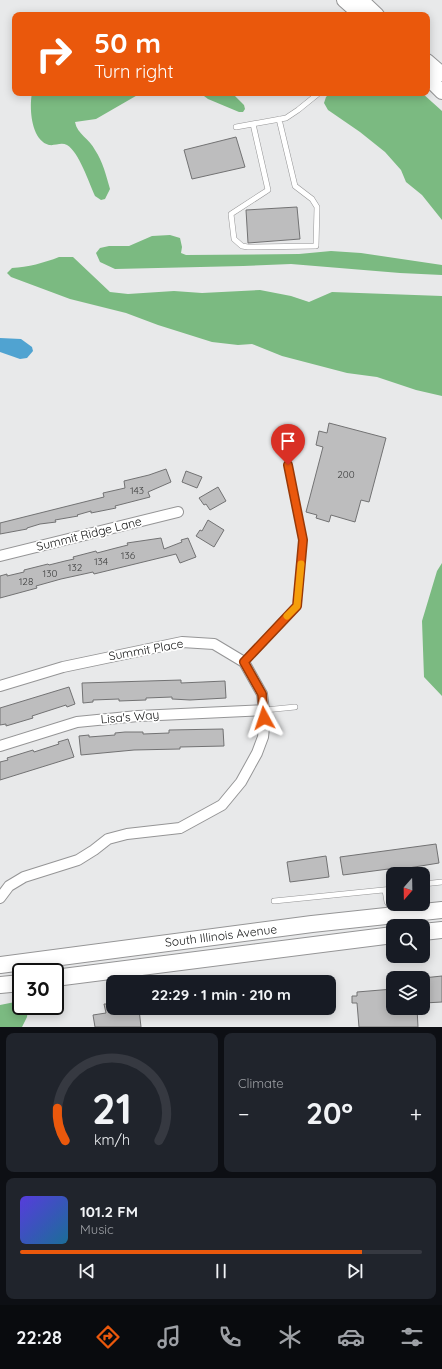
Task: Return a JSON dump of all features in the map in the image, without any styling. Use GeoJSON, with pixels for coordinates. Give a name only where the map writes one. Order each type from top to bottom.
{"type":"FeatureCollection","features":[{"type":"Feature","properties":{"kind":"highway","name":"South Illinois Avenue"},"geometry":{"type":"LineString","coordinates":[[0,966],[312,924],[442,910]]}},
{"type":"Feature","properties":{"kind":"highway"},"geometry":{"type":"LineString","coordinates":[[430,931],[442,930]]}},
{"type":"Feature","properties":{"kind":"highway","name":"South Illinois Avenue"},"geometry":{"type":"LineString","coordinates":[[64,977],[386,936]]}},
{"type":"Feature","properties":{"kind":"highway"},"geometry":{"type":"LineString","coordinates":[[0,985],[12,983]]}},
{"type":"Feature","properties":{"kind":"main road"},"geometry":{"type":"LineString","coordinates":[[344,0],[358,12]]}},
{"type":"Feature","properties":{"kind":"main road"},"geometry":{"type":"LineString","coordinates":[[361,0],[374,12]]}},
{"type":"Feature","properties":{"kind":"main road"},"geometry":{"type":"LineString","coordinates":[[430,64],[442,74]]}},
{"type":"Feature","properties":{"kind":"main road"},"geometry":{"type":"LineString","coordinates":[[430,80],[442,92]]}},
{"type":"Feature","properties":{"kind":"street","name":"Summit Ridge Lane"},"geometry":{"type":"LineString","coordinates":[[0,556],[178,512]]}},
{"type":"Feature","properties":{"kind":"street","name":"Summit Place"},"geometry":{"type":"LineString","coordinates":[[0,686],[63,666],[182,642],[214,644],[244,662],[262,694],[264,710],[263,736],[257,753],[242,782],[222,805],[180,828],[127,834],[108,839],[78,860],[24,877],[9,886],[0,898]]}},
{"type":"Feature","properties":{"kind":"street","name":"Lisa's Way"},"geometry":{"type":"LineString","coordinates":[[0,746],[77,722],[138,716],[264,710]]}},
{"type":"Feature","properties":{"kind":"lane"},"geometry":{"type":"LineString","coordinates":[[236,127],[286,118],[314,96]]}},
{"type":"Feature","properties":{"kind":"lane"},"geometry":{"type":"LineString","coordinates":[[253,124],[268,190],[231,214],[234,239],[242,246],[248,247],[316,246],[317,207],[312,199],[295,186],[279,119]]}},
{"type":"Feature","properties":{"kind":"lane"},"geometry":{"type":"LineString","coordinates":[[244,662],[297,606],[303,540],[285,449]]}},
{"type":"Feature","properties":{"kind":"lane"},"geometry":{"type":"LineString","coordinates":[[264,710],[295,707]]}},
{"type":"Feature","properties":{"kind":"lane"},"geometry":{"type":"LineString","coordinates":[[430,883],[442,882]]}},
{"type":"Feature","properties":{"kind":"lane"},"geometry":{"type":"LineString","coordinates":[[274,901],[386,890]]}},
{"type":"Feature","properties":{"kind":"green space"},"geometry":{"type":"Polygon","coordinates":[[[32,96],[136,96],[96,119],[75,122],[78,130],[93,146],[106,174],[110,189],[105,199],[101,200],[95,196],[80,161],[76,154],[67,145],[49,145],[38,137],[31,115],[32,96]]]}},
{"type":"Feature","properties":{"kind":"green space"},"geometry":{"type":"Polygon","coordinates":[[[204,96],[235,96],[244,105],[245,109],[243,112],[239,112],[204,96]]]}},
{"type":"Feature","properties":{"kind":"green space"},"geometry":{"type":"Polygon","coordinates":[[[425,96],[442,111],[442,220],[422,195],[406,182],[401,170],[385,152],[360,132],[328,110],[324,103],[326,97],[425,96]]]}},
{"type":"Feature","properties":{"kind":"green space"},"geometry":{"type":"Polygon","coordinates":[[[170,235],[180,238],[182,247],[181,253],[186,255],[299,254],[331,251],[361,253],[442,265],[442,275],[291,264],[115,269],[100,262],[96,253],[100,248],[109,246],[129,246],[152,236],[170,235]]]}},
{"type":"Feature","properties":{"kind":"green space"},"geometry":{"type":"Polygon","coordinates":[[[59,257],[73,257],[110,292],[128,294],[174,291],[202,293],[260,290],[291,296],[309,302],[332,292],[442,296],[442,396],[416,390],[377,377],[347,373],[282,356],[252,344],[238,345],[212,342],[126,313],[70,299],[11,277],[7,273],[12,268],[24,267],[59,257]]]}},
{"type":"Feature","properties":{"kind":"green space"},"geometry":{"type":"Polygon","coordinates":[[[442,563],[442,696],[424,677],[422,621],[437,571],[442,563]]]}},
{"type":"Feature","properties":{"kind":"green space"},"geometry":{"type":"Polygon","coordinates":[[[12,1003],[12,1015],[27,1015],[22,1027],[0,1027],[0,1005],[12,1003]]]}},
{"type":"Feature","properties":{"kind":"water"},"geometry":{"type":"Polygon","coordinates":[[[0,338],[21,339],[32,347],[33,351],[27,358],[20,359],[0,352],[0,338]]]}},
{"type":"Feature","properties":{"kind":"building"},"geometry":{"type":"Polygon","coordinates":[[[236,137],[245,167],[192,179],[184,150],[236,137]]]}},
{"type":"Feature","properties":{"kind":"building"},"geometry":{"type":"Polygon","coordinates":[[[297,207],[300,239],[248,243],[246,210],[297,207]]]}},
{"type":"Feature","properties":{"kind":"building"},"geometry":{"type":"Polygon","coordinates":[[[329,423],[386,438],[369,502],[361,500],[355,522],[331,515],[329,522],[316,518],[317,515],[306,512],[323,447],[316,445],[319,431],[327,433],[329,423]]]}},
{"type":"Feature","properties":{"kind":"building"},"geometry":{"type":"Polygon","coordinates":[[[166,469],[171,482],[148,492],[150,497],[115,506],[116,508],[91,513],[91,511],[77,515],[78,516],[55,520],[56,522],[40,524],[27,529],[0,534],[0,523],[104,497],[103,493],[125,488],[124,481],[166,469]]]}},
{"type":"Feature","properties":{"kind":"building"},"geometry":{"type":"Polygon","coordinates":[[[186,471],[202,477],[197,488],[182,482],[186,471]]]}},
{"type":"Feature","properties":{"kind":"building"},"geometry":{"type":"Polygon","coordinates":[[[218,487],[226,501],[210,510],[199,498],[218,487]]]}},
{"type":"Feature","properties":{"kind":"building"},"geometry":{"type":"Polygon","coordinates":[[[208,520],[224,530],[214,547],[196,536],[200,530],[202,531],[208,520]]]}},
{"type":"Feature","properties":{"kind":"building"},"geometry":{"type":"Polygon","coordinates":[[[161,538],[164,549],[188,538],[196,557],[180,563],[176,554],[94,574],[93,572],[61,579],[36,586],[37,588],[0,598],[0,576],[24,572],[24,570],[74,559],[73,557],[96,551],[97,553],[128,545],[127,543],[161,538]]]}},
{"type":"Feature","properties":{"kind":"building"},"geometry":{"type":"Polygon","coordinates":[[[181,680],[181,683],[225,681],[226,698],[190,700],[172,699],[172,697],[146,698],[146,700],[93,700],[93,702],[83,703],[82,683],[181,680]]]}},
{"type":"Feature","properties":{"kind":"building"},"geometry":{"type":"Polygon","coordinates":[[[69,687],[75,704],[67,707],[66,705],[32,716],[33,718],[6,726],[6,724],[0,725],[0,708],[69,687]]]}},
{"type":"Feature","properties":{"kind":"building"},"geometry":{"type":"Polygon","coordinates":[[[223,729],[224,746],[180,747],[180,749],[134,750],[81,755],[79,736],[89,735],[89,737],[115,735],[115,733],[125,732],[143,732],[143,734],[169,733],[169,730],[223,729]]]}},
{"type":"Feature","properties":{"kind":"building"},"geometry":{"type":"Polygon","coordinates":[[[68,739],[74,757],[0,780],[0,762],[8,760],[7,758],[33,750],[34,752],[59,744],[58,742],[68,739]]]}},
{"type":"Feature","properties":{"kind":"building"},"geometry":{"type":"Polygon","coordinates":[[[436,844],[439,863],[414,867],[386,867],[386,869],[343,875],[340,857],[436,844]]]}},
{"type":"Feature","properties":{"kind":"building"},"geometry":{"type":"Polygon","coordinates":[[[326,856],[329,877],[290,882],[287,862],[326,856]]]}},
{"type":"Feature","properties":{"kind":"building"},"geometry":{"type":"Polygon","coordinates":[[[442,976],[442,1002],[430,1003],[430,977],[442,976]]]}},
{"type":"Feature","properties":{"kind":"building"},"geometry":{"type":"Polygon","coordinates":[[[386,990],[386,1015],[417,1015],[418,1027],[359,1027],[357,1003],[352,1003],[352,996],[357,996],[357,992],[386,990]]]}},
{"type":"Feature","properties":{"kind":"building"},"geometry":{"type":"Polygon","coordinates":[[[106,1013],[106,1015],[140,1015],[141,1027],[95,1027],[93,1015],[106,1013]]]}},
{"type":"Feature","properties":{"kind":"slow traffic"},"geometry":{"type":"LineString","coordinates":[[287,616],[297,606],[301,564]]}},
{"type":"Feature","properties":{"kind":"route"},"geometry":{"type":"LineString","coordinates":[[264,718],[262,694],[244,662],[297,606],[303,540],[288,465]]}}]}
